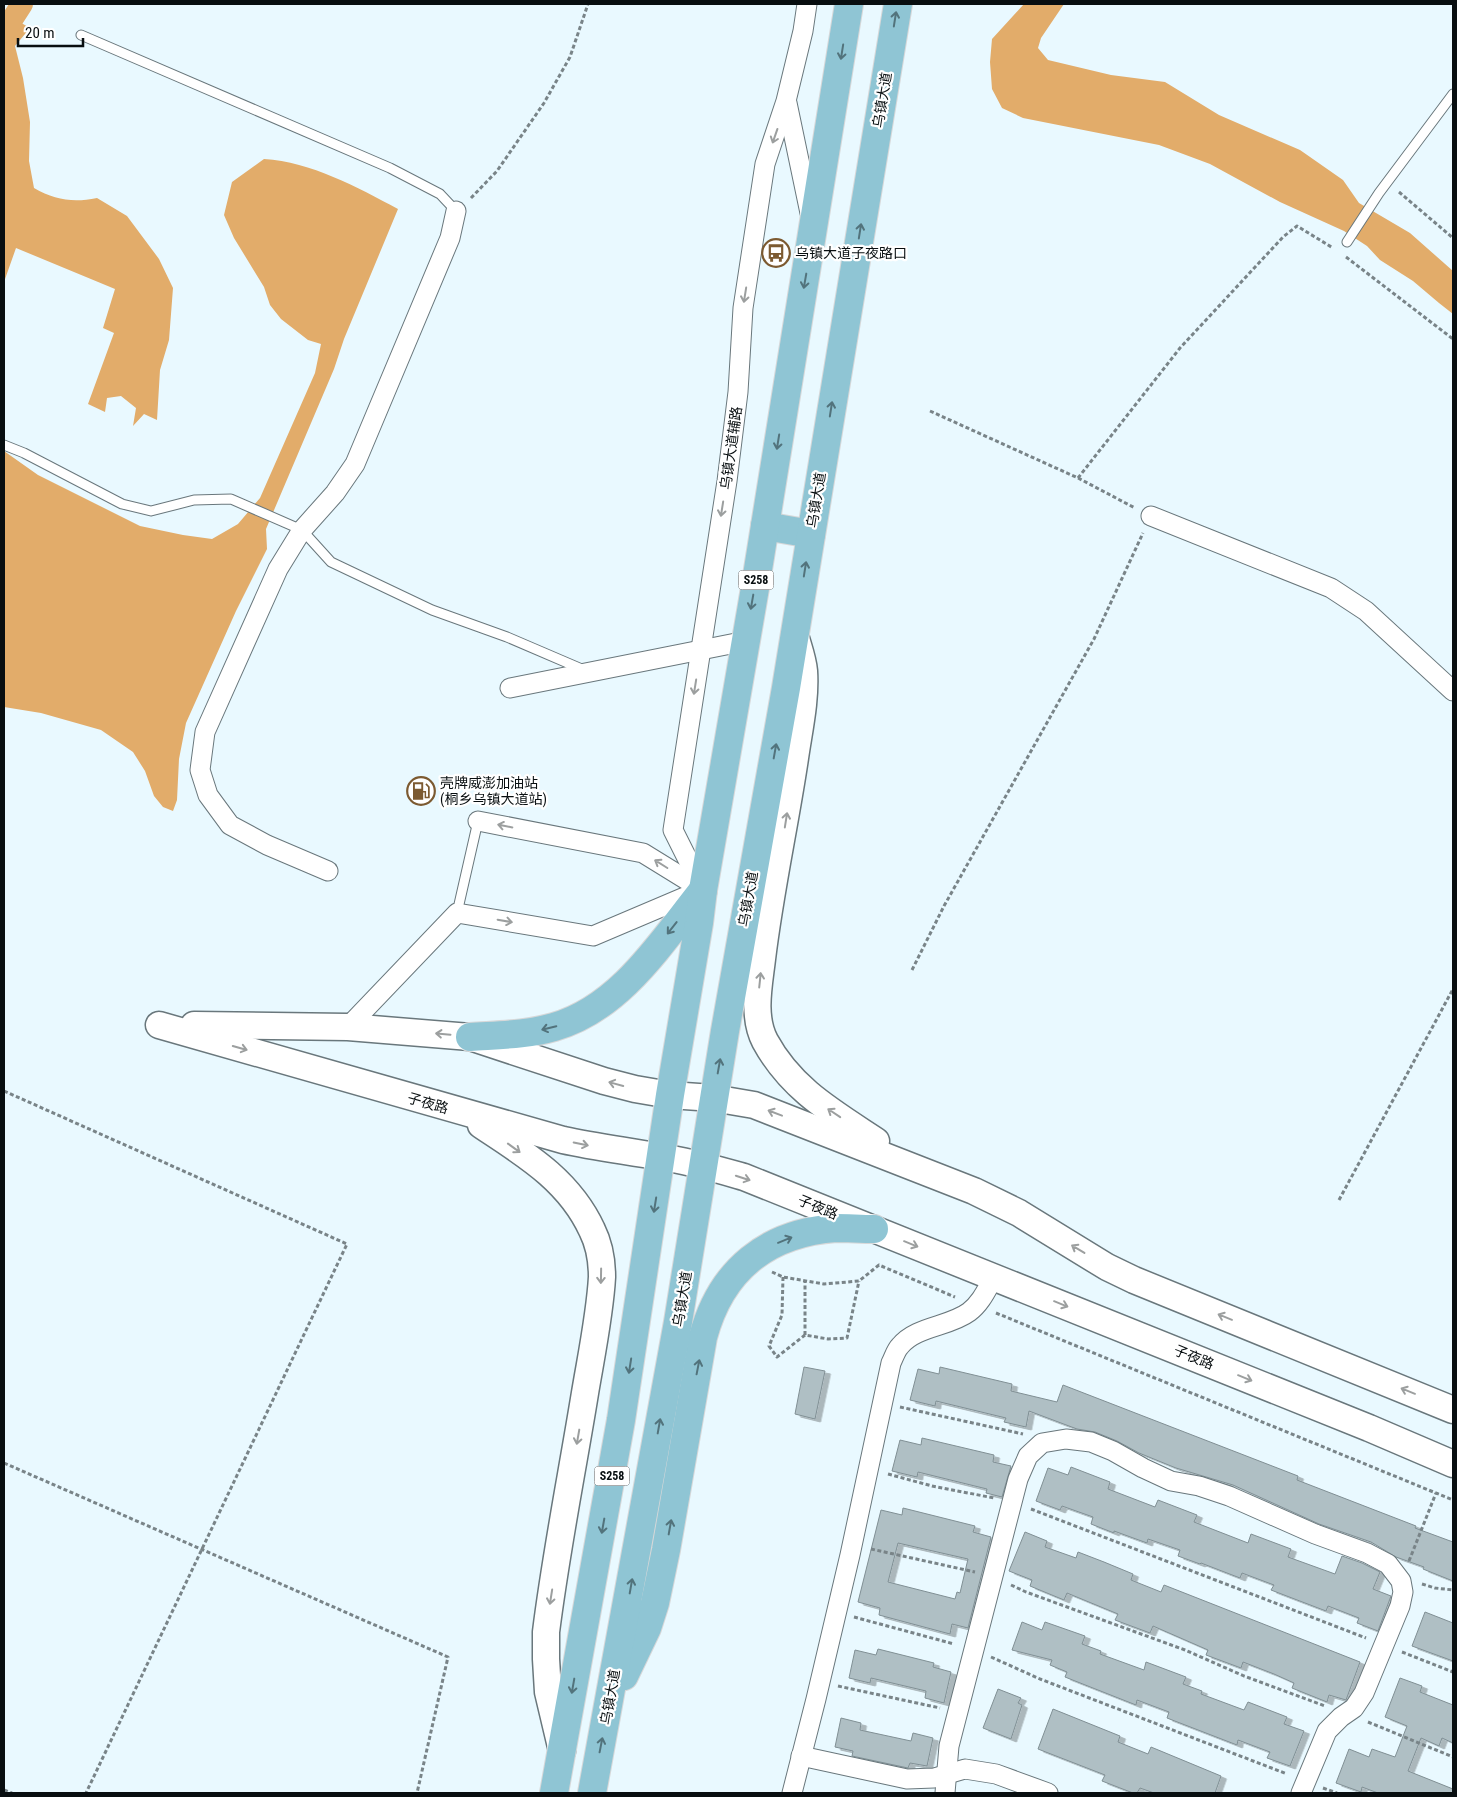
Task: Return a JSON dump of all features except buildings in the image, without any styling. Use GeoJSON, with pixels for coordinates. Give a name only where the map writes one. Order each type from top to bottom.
{"type":"FeatureCollection","features":[{"type":"Feature","properties":{"kind":"main road","name":"S258"},"geometry":{"type":"LineString","coordinates":[[554,1793],[608,1499],[703,890],[765,526],[850,4]]}},
{"type":"Feature","properties":{"kind":"main road","name":"乌镇大道"},"geometry":{"type":"LineString","coordinates":[[592,1793],[676,1332],[704,1166],[713,1098],[795,635],[898,4]]}},
{"type":"Feature","properties":{"kind":"main road"},"geometry":{"type":"LineString","coordinates":[[765,526],[811,534]]}},
{"type":"Feature","properties":{"kind":"main road"},"geometry":{"type":"LineString","coordinates":[[795,635],[804,670],[802,705],[784,829],[766,928],[758,1013],[764,1039],[779,1064],[793,1081],[814,1099],[918,1169]]}},
{"type":"Feature","properties":{"kind":"main road"},"geometry":{"type":"LineString","coordinates":[[348,1027],[470,1036],[518,1034],[555,1027],[585,1013],[618,991],[640,970],[703,890]]}},
{"type":"Feature","properties":{"kind":"main road","name":"子夜路"},"geometry":{"type":"LineString","coordinates":[[348,1027],[159,1025],[562,1140],[662,1157],[744,1177],[1351,1420],[1453,1464]]}},
{"type":"Feature","properties":{"kind":"main road"},"geometry":{"type":"LineString","coordinates":[[470,1036],[604,1081],[635,1089],[754,1105],[974,1191],[1019,1213],[1108,1267],[1134,1280],[1453,1410]]}},
{"type":"Feature","properties":{"kind":"main road"},"geometry":{"type":"LineString","coordinates":[[459,1112],[507,1142],[560,1182],[588,1222],[600,1250],[602,1277],[594,1343],[546,1632],[548,1692],[562,1751]]}},
{"type":"Feature","properties":{"kind":"main road"},"geometry":{"type":"LineString","coordinates":[[609,1704],[643,1636],[655,1603],[700,1356],[708,1317],[716,1300],[729,1279],[747,1262],[770,1246],[792,1237],[818,1230],[837,1228],[874,1229]]}},
{"type":"Feature","properties":{"kind":"street","name":"乌镇大道辅路"},"geometry":{"type":"LineString","coordinates":[[703,890],[674,830],[728,471],[738,392],[743,308],[765,164],[786,101],[803,31],[807,4]]}},
{"type":"Feature","properties":{"kind":"street"},"geometry":{"type":"LineString","coordinates":[[786,101],[814,229]]}},
{"type":"Feature","properties":{"kind":"street"},"geometry":{"type":"LineString","coordinates":[[328,871],[266,845],[230,825],[208,795],[200,770],[205,732],[278,569],[302,530],[335,493],[355,464],[450,238],[456,211]]}},
{"type":"Feature","properties":{"kind":"street"},"geometry":{"type":"LineString","coordinates":[[1151,516],[1331,588],[1366,611],[1453,691]]}},
{"type":"Feature","properties":{"kind":"street"},"geometry":{"type":"LineString","coordinates":[[510,688],[746,640]]}},
{"type":"Feature","properties":{"kind":"street"},"geometry":{"type":"LineString","coordinates":[[478,821],[643,853],[703,890]]}},
{"type":"Feature","properties":{"kind":"street"},"geometry":{"type":"LineString","coordinates":[[348,1027],[457,913],[594,936],[703,890]]}},
{"type":"Feature","properties":{"kind":"street"},"geometry":{"type":"LineString","coordinates":[[792,1793],[837,1612],[891,1363],[901,1345],[911,1337],[953,1321],[970,1311],[982,1298],[994,1277]]}},
{"type":"Feature","properties":{"kind":"street"},"geometry":{"type":"LineString","coordinates":[[945,1793],[949,1746],[1018,1479],[1028,1456],[1042,1443],[1066,1439],[1091,1442],[1113,1451],[1171,1481],[1199,1486],[1228,1496],[1315,1534],[1366,1552],[1388,1564],[1401,1581],[1403,1592],[1400,1606],[1364,1693],[1354,1708],[1346,1713],[1328,1731],[1304,1787]]}},
{"type":"Feature","properties":{"kind":"street"},"geometry":{"type":"LineString","coordinates":[[801,1756],[908,1779],[934,1778],[965,1769],[996,1774],[1048,1793]]}},
{"type":"Feature","properties":{"kind":"lane"},"geometry":{"type":"LineString","coordinates":[[81,35],[390,168],[440,194],[456,211]]}},
{"type":"Feature","properties":{"kind":"lane"},"geometry":{"type":"LineString","coordinates":[[1347,242],[1379,193],[1453,94]]}},
{"type":"Feature","properties":{"kind":"lane"},"geometry":{"type":"LineString","coordinates":[[4,445],[24,453],[122,504],[152,511],[194,500],[231,499],[302,530],[331,562],[432,610],[507,637],[589,672]]}},
{"type":"Feature","properties":{"kind":"lane"},"geometry":{"type":"LineString","coordinates":[[457,913],[478,821]]}},
{"type":"Feature","properties":{"kind":"path"},"geometry":{"type":"LineString","coordinates":[[456,211],[477,193],[497,171],[544,103],[570,57],[588,4]]}},
{"type":"Feature","properties":{"kind":"path"},"geometry":{"type":"LineString","coordinates":[[1387,182],[1453,238]]}},
{"type":"Feature","properties":{"kind":"path"},"geometry":{"type":"LineString","coordinates":[[1078,478],[1180,348],[1283,237],[1297,226],[1340,252],[1453,339]]}},
{"type":"Feature","properties":{"kind":"path"},"geometry":{"type":"LineString","coordinates":[[912,970],[944,906],[1094,639],[1151,516],[1078,478],[930,411]]}},
{"type":"Feature","properties":{"kind":"path"},"geometry":{"type":"LineString","coordinates":[[1339,1200],[1453,989]]}},
{"type":"Feature","properties":{"kind":"path"},"geometry":{"type":"LineString","coordinates":[[4,1091],[347,1244],[86,1793]]}},
{"type":"Feature","properties":{"kind":"path"},"geometry":{"type":"LineString","coordinates":[[747,1262],[783,1277],[824,1284],[859,1282],[879,1266],[1453,1500]]}},
{"type":"Feature","properties":{"kind":"path"},"geometry":{"type":"LineString","coordinates":[[783,1277],[782,1315],[769,1346],[777,1357],[805,1334]]}},
{"type":"Feature","properties":{"kind":"path"},"geometry":{"type":"LineString","coordinates":[[805,1281],[805,1334]]}},
{"type":"Feature","properties":{"kind":"path"},"geometry":{"type":"LineString","coordinates":[[805,1334],[828,1339],[847,1338],[859,1282]]}},
{"type":"Feature","properties":{"kind":"path"},"geometry":{"type":"LineString","coordinates":[[882,1403],[1020,1432],[1042,1443]]}},
{"type":"Feature","properties":{"kind":"path"},"geometry":{"type":"LineString","coordinates":[[4,1463],[448,1658],[417,1793]]}},
{"type":"Feature","properties":{"kind":"path"},"geometry":{"type":"LineString","coordinates":[[868,1469],[932,1486],[1012,1502],[1453,1672]]}},
{"type":"Feature","properties":{"kind":"path"},"geometry":{"type":"LineString","coordinates":[[1436,1493],[1401,1581],[1417,1581],[1435,1588],[1453,1590]]}},
{"type":"Feature","properties":{"kind":"path"},"geometry":{"type":"LineString","coordinates":[[852,1544],[993,1576],[1026,1592],[1185,1650],[1244,1676],[1346,1713],[1453,1757]]}},
{"type":"Feature","properties":{"kind":"path"},"geometry":{"type":"LineString","coordinates":[[837,1612],[974,1649],[1040,1679],[1304,1787],[1337,1793]]}},
{"type":"Feature","properties":{"kind":"path"},"geometry":{"type":"LineString","coordinates":[[820,1682],[957,1712]]}},
{"type":"Feature","properties":{"kind":"path"},"geometry":{"type":"LineString","coordinates":[[4,1790],[12,1793]]}},
{"type":"Feature","properties":{"kind":"shaded area"},"geometry":{"type":"Polygon","coordinates":[[[1024,4],[1064,4],[1041,38],[1038,48],[1048,60],[1111,75],[1165,82],[1219,115],[1300,150],[1343,180],[1359,203],[1410,233],[1453,271],[1453,314],[1413,281],[1380,260],[1367,246],[1344,231],[1280,202],[1210,164],[1159,145],[1023,118],[1002,108],[992,89],[990,62],[992,39],[1024,4]]]}},
{"type":"Feature","properties":{"kind":"shaded area"},"geometry":{"type":"Polygon","coordinates":[[[4,13],[30,28],[15,46],[23,78],[30,122],[29,161],[34,188],[57,198],[80,200],[97,198],[127,216],[159,259],[173,288],[169,340],[160,370],[157,420],[144,414],[133,426],[136,408],[121,396],[107,398],[105,412],[88,404],[114,333],[103,328],[115,289],[16,248],[4,282],[4,13]]]}},
{"type":"Feature","properties":{"kind":"shaded area"},"geometry":{"type":"Polygon","coordinates":[[[264,159],[282,161],[316,170],[350,184],[398,209],[344,339],[334,369],[266,529],[267,549],[236,611],[186,723],[179,759],[177,800],[173,811],[163,807],[154,796],[145,771],[133,752],[101,730],[41,713],[4,707],[4,451],[38,475],[140,526],[212,539],[238,524],[260,498],[315,373],[321,344],[308,340],[281,319],[270,305],[264,287],[234,238],[224,215],[232,182],[264,159]]]}},
{"type":"Feature","properties":{"kind":"waterway"},"geometry":{"type":"LineString","coordinates":[[4,32],[22,4]]}},
{"type":"Feature","properties":{"kind":"place","name":"乌镇大道子夜路口"},"geometry":{"type":"Point","coordinates":[776,253]}},
{"type":"Feature","properties":{"kind":"place","name":"壳牌威澎加油站 (桐乡乌镇大道站)"},"geometry":{"type":"Point","coordinates":[421,791]}}]}
